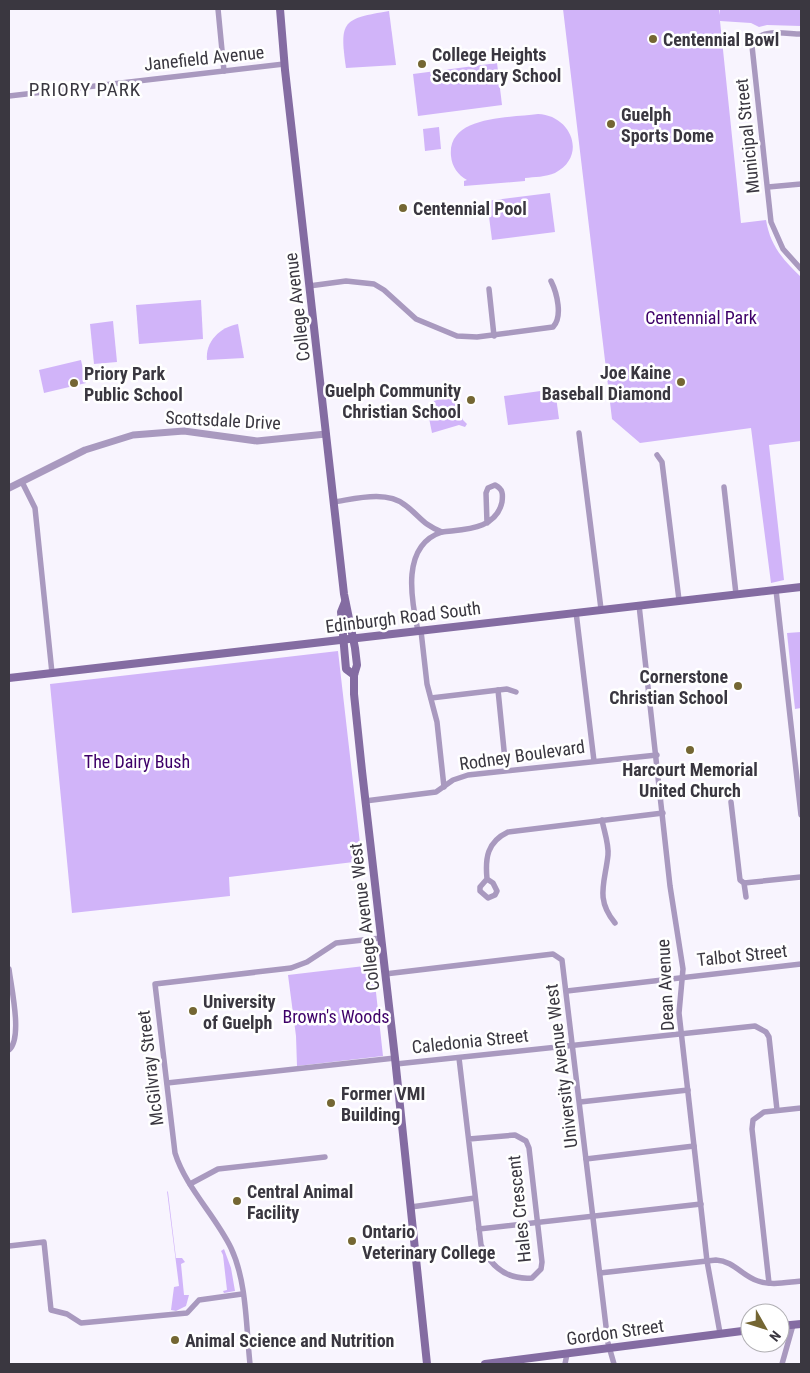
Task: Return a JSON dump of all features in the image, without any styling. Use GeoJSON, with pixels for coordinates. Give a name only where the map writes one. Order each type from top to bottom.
{"type":"FeatureCollection","features":[{"type":"Feature","properties":{"kind":"main road","name":"College Avenue"},"geometry":{"type":"LineString","coordinates":[[280,9],[284,64],[345,602]]}},
{"type":"Feature","properties":{"kind":"main road","name":"Edinburgh Road South"},"geometry":{"type":"LineString","coordinates":[[9,678],[801,587]]}},
{"type":"Feature","properties":{"kind":"main road","name":"College Avenue West"},"geometry":{"type":"LineString","coordinates":[[345,602],[354,639],[357,665],[354,676],[365,801],[396,1061],[427,1364]]}},
{"type":"Feature","properties":{"kind":"main road","name":"College Avenue West"},"geometry":{"type":"LineString","coordinates":[[345,602],[341,612],[346,669],[354,676]]}},
{"type":"Feature","properties":{"kind":"main road","name":"Gordon Street"},"geometry":{"type":"LineString","coordinates":[[485,1364],[740,1331]]}},
{"type":"Feature","properties":{"kind":"street"},"geometry":{"type":"LineString","coordinates":[[218,9],[224,71]]}},
{"type":"Feature","properties":{"kind":"street","name":"Municipal Street"},"geometry":{"type":"LineString","coordinates":[[801,34],[761,34],[755,39],[752,46],[771,222],[782,249],[801,269]]}},
{"type":"Feature","properties":{"kind":"street","name":"Janefield Avenue"},"geometry":{"type":"LineString","coordinates":[[9,96],[284,64]]}},
{"type":"Feature","properties":{"kind":"street"},"geometry":{"type":"LineString","coordinates":[[768,188],[801,184]]}},
{"type":"Feature","properties":{"kind":"street"},"geometry":{"type":"LineString","coordinates":[[309,286],[363,281],[384,290],[411,315],[436,329],[466,337],[494,336],[553,327],[558,320],[558,309],[552,281]]}},
{"type":"Feature","properties":{"kind":"street"},"geometry":{"type":"LineString","coordinates":[[489,289],[494,336]]}},
{"type":"Feature","properties":{"kind":"street","name":"Scottsdale Drive"},"geometry":{"type":"LineString","coordinates":[[9,488],[92,447],[133,435],[184,431],[258,441],[326,434]]}},
{"type":"Feature","properties":{"kind":"street"},"geometry":{"type":"LineString","coordinates":[[579,433],[601,609]]}},
{"type":"Feature","properties":{"kind":"street"},"geometry":{"type":"LineString","coordinates":[[657,454],[662,462],[679,600]]}},
{"type":"Feature","properties":{"kind":"street"},"geometry":{"type":"LineString","coordinates":[[22,482],[32,499],[36,514],[52,673]]}},
{"type":"Feature","properties":{"kind":"street"},"geometry":{"type":"LineString","coordinates":[[444,787],[437,722],[411,592],[414,564],[424,544],[431,536],[442,532],[475,528],[487,523],[498,512],[502,502],[502,492],[495,485],[488,488],[486,493],[487,523]]}},
{"type":"Feature","properties":{"kind":"street"},"geometry":{"type":"LineString","coordinates":[[724,487],[736,594]]}},
{"type":"Feature","properties":{"kind":"street"},"geometry":{"type":"LineString","coordinates":[[334,502],[390,498],[404,504],[428,526],[442,532]]}},
{"type":"Feature","properties":{"kind":"street"},"geometry":{"type":"LineString","coordinates":[[776,590],[801,815]]}},
{"type":"Feature","properties":{"kind":"street","name":"Dean Avenue"},"geometry":{"type":"LineString","coordinates":[[639,605],[682,977],[679,1013],[707,1261],[720,1333]]}},
{"type":"Feature","properties":{"kind":"street"},"geometry":{"type":"LineString","coordinates":[[576,612],[594,761]]}},
{"type":"Feature","properties":{"kind":"street"},"geometry":{"type":"LineString","coordinates":[[431,698],[507,689],[516,692]]}},
{"type":"Feature","properties":{"kind":"street"},"geometry":{"type":"LineString","coordinates":[[498,690],[506,770]]}},
{"type":"Feature","properties":{"kind":"street","name":"Rodney Boulevard"},"geometry":{"type":"LineString","coordinates":[[365,801],[436,792],[453,780],[468,774],[657,754]]}},
{"type":"Feature","properties":{"kind":"street"},"geometry":{"type":"LineString","coordinates":[[731,802],[740,880],[744,883],[746,897]]}},
{"type":"Feature","properties":{"kind":"street"},"geometry":{"type":"LineString","coordinates":[[486,879],[489,848],[500,836],[508,832],[663,814]]}},
{"type":"Feature","properties":{"kind":"street"},"geometry":{"type":"LineString","coordinates":[[602,820],[608,854],[601,895],[610,917],[615,923]]}},
{"type":"Feature","properties":{"kind":"street"},"geometry":{"type":"LineString","coordinates":[[744,883],[801,876]]}},
{"type":"Feature","properties":{"kind":"street","name":"McGilvray Street"},"geometry":{"type":"LineString","coordinates":[[250,1364],[239,1273],[231,1248],[180,1168],[175,1153],[156,984],[288,968],[307,962],[336,943],[381,938]]}},
{"type":"Feature","properties":{"kind":"street","name":"University Avenue West"},"geometry":{"type":"LineString","coordinates":[[385,974],[553,954],[558,956],[564,964],[600,1273],[610,1348],[614,1364]]}},
{"type":"Feature","properties":{"kind":"street","name":"Talbot Street"},"geometry":{"type":"LineString","coordinates":[[567,990],[801,964]]}},
{"type":"Feature","properties":{"kind":"street"},"geometry":{"type":"LineString","coordinates":[[9,969],[16,1037],[14,1045],[9,1050]]}},
{"type":"Feature","properties":{"kind":"street","name":"Caledonia Street"},"geometry":{"type":"LineString","coordinates":[[167,1083],[396,1061],[459,1058],[755,1026],[766,1032],[769,1037],[777,1110]]}},
{"type":"Feature","properties":{"kind":"street"},"geometry":{"type":"LineString","coordinates":[[459,1058],[479,1229],[701,1204]]}},
{"type":"Feature","properties":{"kind":"street"},"geometry":{"type":"LineString","coordinates":[[580,1102],[688,1090]]}},
{"type":"Feature","properties":{"kind":"street"},"geometry":{"type":"LineString","coordinates":[[769,1283],[752,1129],[753,1120],[758,1115],[777,1110],[801,1108]]}},
{"type":"Feature","properties":{"kind":"street","name":"Hales Crescent"},"geometry":{"type":"LineString","coordinates":[[469,1139],[515,1135],[526,1141],[529,1148],[538,1222],[541,1269],[532,1278],[517,1278],[496,1268],[489,1261],[481,1245],[479,1229]]}},
{"type":"Feature","properties":{"kind":"street"},"geometry":{"type":"LineString","coordinates":[[586,1159],[694,1146]]}},
{"type":"Feature","properties":{"kind":"street"},"geometry":{"type":"LineString","coordinates":[[190,1184],[218,1168],[324,1157]]}},
{"type":"Feature","properties":{"kind":"street"},"geometry":{"type":"LineString","coordinates":[[411,1207],[475,1198]]}},
{"type":"Feature","properties":{"kind":"street"},"geometry":{"type":"LineString","coordinates":[[9,1246],[44,1242],[52,1310],[67,1314],[81,1323],[188,1313],[198,1300],[242,1294]]}},
{"type":"Feature","properties":{"kind":"street"},"geometry":{"type":"LineString","coordinates":[[600,1273],[716,1260],[732,1263],[748,1277],[769,1283],[801,1281]]}},
{"type":"Feature","properties":{"kind":"street"},"geometry":{"type":"LineString","coordinates":[[782,1364],[797,1324]]}},
{"type":"Feature","properties":{"kind":"street"},"geometry":{"type":"LineString","coordinates":[[565,1364],[567,1354]]}},
{"type":"Feature","properties":{"kind":"green space","name":"Centennial Park"},"geometry":{"type":"Polygon","coordinates":[[[563,9],[719,9],[720,15],[720,9],[801,9],[801,26],[767,25],[759,27],[751,23],[720,21],[741,223],[766,220],[778,252],[801,277],[801,441],[769,445],[784,580],[771,583],[751,428],[640,443],[612,419],[563,9]]]}},
{"type":"Feature","properties":{"kind":"green space"},"geometry":{"type":"Polygon","coordinates":[[[389,11],[396,65],[346,68],[343,40],[344,31],[348,24],[362,17],[389,11]]]}},
{"type":"Feature","properties":{"kind":"green space"},"geometry":{"type":"Polygon","coordinates":[[[497,63],[502,105],[418,116],[413,74],[497,63]]]}},
{"type":"Feature","properties":{"kind":"green space"},"geometry":{"type":"Polygon","coordinates":[[[538,114],[550,116],[567,129],[573,147],[571,157],[565,166],[555,173],[525,178],[525,181],[464,186],[464,181],[467,180],[456,170],[451,156],[452,143],[459,133],[469,126],[483,121],[538,114]]]}},
{"type":"Feature","properties":{"kind":"green space"},"geometry":{"type":"Polygon","coordinates":[[[439,127],[441,149],[425,151],[423,129],[439,127]]]}},
{"type":"Feature","properties":{"kind":"green space"},"geometry":{"type":"Polygon","coordinates":[[[550,193],[555,232],[492,240],[487,201],[550,193]]]}},
{"type":"Feature","properties":{"kind":"green space"},"geometry":{"type":"Polygon","coordinates":[[[201,300],[203,339],[139,344],[136,305],[201,300]]]}},
{"type":"Feature","properties":{"kind":"green space"},"geometry":{"type":"Polygon","coordinates":[[[113,321],[117,362],[94,364],[90,324],[113,321]]]}},
{"type":"Feature","properties":{"kind":"green space"},"geometry":{"type":"Polygon","coordinates":[[[238,324],[244,358],[207,360],[208,347],[215,336],[225,328],[238,324]]]}},
{"type":"Feature","properties":{"kind":"green space"},"geometry":{"type":"Polygon","coordinates":[[[81,360],[86,383],[44,393],[39,370],[81,360]]]}},
{"type":"Feature","properties":{"kind":"green space"},"geometry":{"type":"Polygon","coordinates":[[[555,389],[559,419],[508,425],[504,396],[555,389]]]}},
{"type":"Feature","properties":{"kind":"green space"},"geometry":{"type":"Polygon","coordinates":[[[455,394],[463,420],[467,424],[465,427],[459,425],[432,433],[429,418],[434,401],[455,394]]]}},
{"type":"Feature","properties":{"kind":"green space"},"geometry":{"type":"Polygon","coordinates":[[[801,632],[801,708],[795,709],[787,633],[801,632]]]}},
{"type":"Feature","properties":{"kind":"green space","name":"The Dairy Bush"},"geometry":{"type":"Polygon","coordinates":[[[338,651],[362,861],[229,877],[230,896],[72,913],[50,684],[338,651]]]}},
{"type":"Feature","properties":{"kind":"green space","name":"Brown's Woods"},"geometry":{"type":"Polygon","coordinates":[[[373,965],[383,1056],[297,1066],[296,1036],[288,975],[373,965]]]}},
{"type":"Feature","properties":{"kind":"green space"},"geometry":{"type":"Polygon","coordinates":[[[167,1191],[176,1258],[182,1258],[185,1262],[181,1264],[184,1295],[189,1295],[186,1306],[176,1311],[171,1310],[174,1287],[179,1286],[167,1191]]]}},
{"type":"Feature","properties":{"kind":"green space"},"geometry":{"type":"Polygon","coordinates":[[[224,1249],[231,1268],[235,1291],[224,1293],[223,1291],[227,1290],[221,1251],[224,1249]]]}},
{"type":"Feature","properties":{"kind":"place","name":"Centennial Bowl"},"geometry":{"type":"Point","coordinates":[653,39]}},
{"type":"Feature","properties":{"kind":"place","name":"College Heights Secondary School"},"geometry":{"type":"Point","coordinates":[422,64]}},
{"type":"Feature","properties":{"kind":"place","name":"Guelph Sports Dome"},"geometry":{"type":"Point","coordinates":[611,124]}},
{"type":"Feature","properties":{"kind":"place","name":"Centennial Pool"},"geometry":{"type":"Point","coordinates":[403,208]}},
{"type":"Feature","properties":{"kind":"place","name":"Joe Kaine Baseball Diamond"},"geometry":{"type":"Point","coordinates":[681,382]}},
{"type":"Feature","properties":{"kind":"place","name":"Priory Park Public School"},"geometry":{"type":"Point","coordinates":[74,383]}},
{"type":"Feature","properties":{"kind":"place","name":"Guelph Community Christian School"},"geometry":{"type":"Point","coordinates":[471,400]}},
{"type":"Feature","properties":{"kind":"place","name":"Cornerstone Christian School"},"geometry":{"type":"Point","coordinates":[738,686]}},
{"type":"Feature","properties":{"kind":"place","name":"Harcourt Memorial United Church"},"geometry":{"type":"Point","coordinates":[690,750]}},
{"type":"Feature","properties":{"kind":"place","name":"University of Guelph"},"geometry":{"type":"Point","coordinates":[193,1011]}},
{"type":"Feature","properties":{"kind":"place","name":"Former VMI Building"},"geometry":{"type":"Point","coordinates":[331,1103]}},
{"type":"Feature","properties":{"kind":"place","name":"Central Animal Facility"},"geometry":{"type":"Point","coordinates":[237,1201]}},
{"type":"Feature","properties":{"kind":"place","name":"Ontario Veterinary College"},"geometry":{"type":"Point","coordinates":[352,1241]}},
{"type":"Feature","properties":{"kind":"place","name":"Animal Science and Nutrition"},"geometry":{"type":"Point","coordinates":[175,1340]}},
{"type":"Feature","properties":{"kind":"district","name":"PRIORY PARK"},"geometry":{"type":"Point","coordinates":[85,89]}}]}
